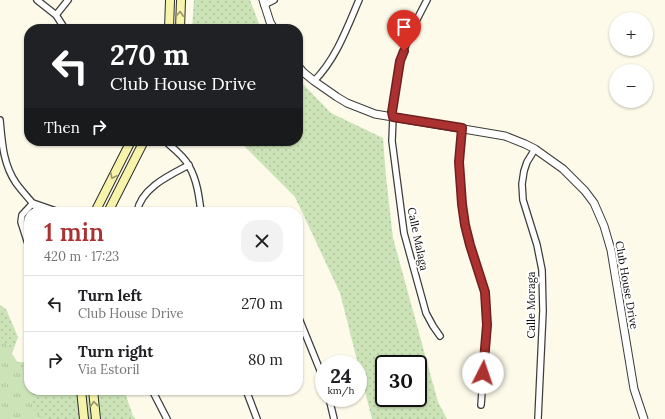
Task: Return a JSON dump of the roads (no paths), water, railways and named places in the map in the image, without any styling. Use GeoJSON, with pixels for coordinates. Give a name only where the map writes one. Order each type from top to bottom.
{"type":"FeatureCollection","features":[{"type":"Feature","properties":{"kind":"main road"},"geometry":{"type":"LineString","coordinates":[[169,24],[170,0]]}},
{"type":"Feature","properties":{"kind":"main road"},"geometry":{"type":"LineString","coordinates":[[180,24],[181,0]]}},
{"type":"Feature","properties":{"kind":"main road"},"geometry":{"type":"LineString","coordinates":[[98,207],[128,146]]}},
{"type":"Feature","properties":{"kind":"main road"},"geometry":{"type":"LineString","coordinates":[[111,207],[141,146]]}},
{"type":"Feature","properties":{"kind":"main road"},"geometry":{"type":"LineString","coordinates":[[82,395],[84,419]]}},
{"type":"Feature","properties":{"kind":"main road"},"geometry":{"type":"LineString","coordinates":[[94,395],[96,419]]}},
{"type":"Feature","properties":{"kind":"street"},"geometry":{"type":"LineString","coordinates":[[38,0],[56,15],[62,24]]}},
{"type":"Feature","properties":{"kind":"street"},"geometry":{"type":"LineString","coordinates":[[56,15],[68,0]]}},
{"type":"Feature","properties":{"kind":"street"},"geometry":{"type":"LineString","coordinates":[[272,24],[264,3],[274,0]]}},
{"type":"Feature","properties":{"kind":"street"},"geometry":{"type":"LineString","coordinates":[[314,81],[322,72],[338,47],[359,0]]}},
{"type":"Feature","properties":{"kind":"street","name":"Calle Malaga"},"geometry":{"type":"LineString","coordinates":[[427,0],[411,31],[400,61],[392,112],[392,141],[404,233],[426,313],[432,326],[440,336]]}},
{"type":"Feature","properties":{"kind":"street","name":"Club House Drive"},"geometry":{"type":"LineString","coordinates":[[303,72],[347,103],[375,114],[505,136],[525,144],[535,149],[563,169],[580,186],[594,203],[603,223],[611,250],[634,389],[644,419]]}},
{"type":"Feature","properties":{"kind":"street"},"geometry":{"type":"LineString","coordinates":[[0,120],[3,146],[10,172],[23,193],[36,207]]}},
{"type":"Feature","properties":{"kind":"street"},"geometry":{"type":"LineString","coordinates":[[462,128],[459,162],[462,204],[470,245],[485,292],[487,325],[481,405]]}},
{"type":"Feature","properties":{"kind":"street"},"geometry":{"type":"LineString","coordinates":[[171,146],[189,165],[195,179],[200,207]]}},
{"type":"Feature","properties":{"kind":"street","name":"Calle Moraga"},"geometry":{"type":"LineString","coordinates":[[535,149],[527,162],[522,184],[523,200],[537,245],[542,270],[543,311],[538,419]]}},
{"type":"Feature","properties":{"kind":"street"},"geometry":{"type":"LineString","coordinates":[[139,207],[145,194],[168,176],[189,165]]}},
{"type":"Feature","properties":{"kind":"street"},"geometry":{"type":"LineString","coordinates":[[33,203],[45,207]]}},
{"type":"Feature","properties":{"kind":"street"},"geometry":{"type":"LineString","coordinates":[[29,207],[33,203]]}},
{"type":"Feature","properties":{"kind":"street"},"geometry":{"type":"LineString","coordinates":[[24,213],[22,215],[21,222],[24,231]]}},
{"type":"Feature","properties":{"kind":"street"},"geometry":{"type":"LineString","coordinates":[[303,328],[315,358]]}},
{"type":"Feature","properties":{"kind":"street"},"geometry":{"type":"LineString","coordinates":[[155,395],[167,419]]}},
{"type":"Feature","properties":{"kind":"street"},"geometry":{"type":"LineString","coordinates":[[248,395],[257,419]]}},
{"type":"Feature","properties":{"kind":"street"},"geometry":{"type":"LineString","coordinates":[[331,407],[334,419]]}}]}
